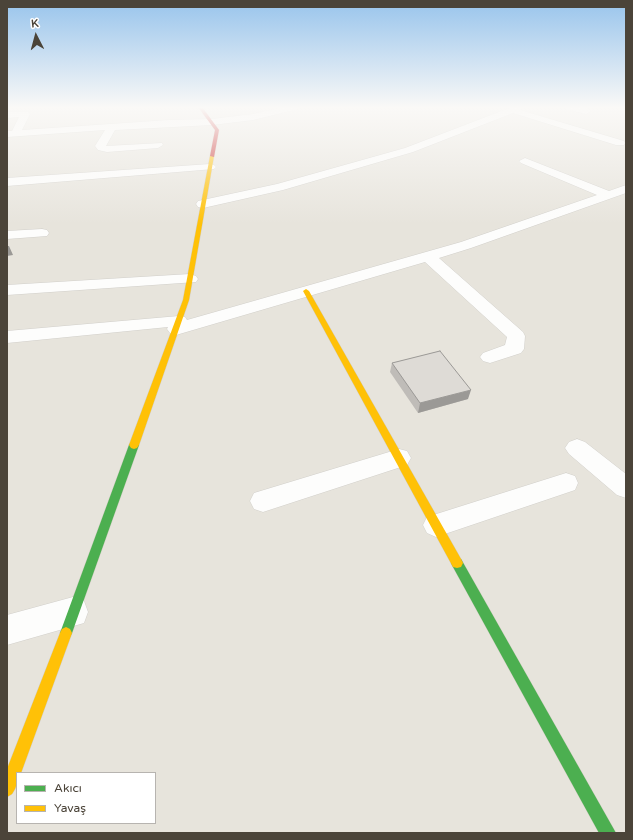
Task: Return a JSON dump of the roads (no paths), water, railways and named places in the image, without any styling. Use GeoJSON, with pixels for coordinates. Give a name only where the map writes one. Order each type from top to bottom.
{"type":"FeatureCollection","features":[{"type":"Feature","properties":{"kind":"street"},"geometry":{"type":"LineString","coordinates":[[100,146],[108,149],[143,146]]}},
{"type":"Feature","properties":{"kind":"street"},"geometry":{"type":"LineString","coordinates":[[7,789],[186,300],[214,146]]}},
{"type":"Feature","properties":{"kind":"street"},"geometry":{"type":"LineString","coordinates":[[203,204],[279,187],[419,146]]}},
{"type":"Feature","properties":{"kind":"street"},"geometry":{"type":"LineString","coordinates":[[525,161],[608,195]]}},
{"type":"Feature","properties":{"kind":"street"},"geometry":{"type":"LineString","coordinates":[[7,182],[210,166]]}},
{"type":"Feature","properties":{"kind":"street"},"geometry":{"type":"LineString","coordinates":[[7,337],[177,325],[306,291],[466,245],[626,189]]}},
{"type":"Feature","properties":{"kind":"street"},"geometry":{"type":"LineString","coordinates":[[7,235],[42,233]]}},
{"type":"Feature","properties":{"kind":"street"},"geometry":{"type":"LineString","coordinates":[[428,256],[516,336],[514,349],[490,357]]}},
{"type":"Feature","properties":{"kind":"street"},"geometry":{"type":"LineString","coordinates":[[7,290],[190,279]]}},
{"type":"Feature","properties":{"kind":"street"},"geometry":{"type":"LineString","coordinates":[[306,291],[608,833]]}},
{"type":"Feature","properties":{"kind":"street"},"geometry":{"type":"LineString","coordinates":[[577,448],[626,488]]}},
{"type":"Feature","properties":{"kind":"street"},"geometry":{"type":"LineString","coordinates":[[264,501],[399,458]]}},
{"type":"Feature","properties":{"kind":"street"},"geometry":{"type":"LineString","coordinates":[[436,525],[566,483]]}},
{"type":"Feature","properties":{"kind":"street"},"geometry":{"type":"LineString","coordinates":[[7,630],[73,612]]}}]}
